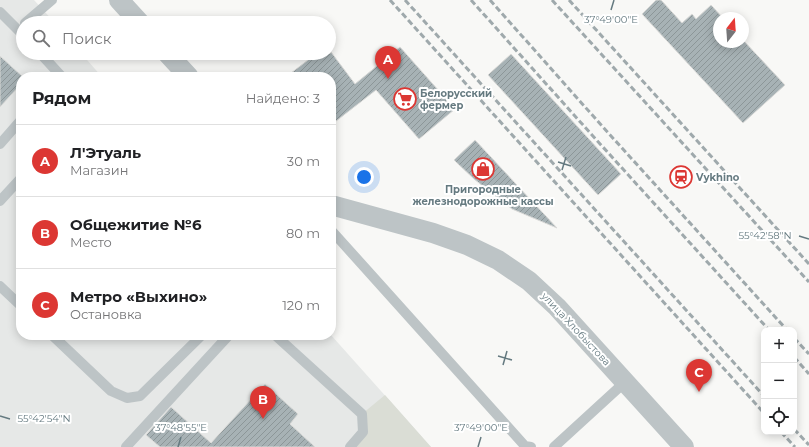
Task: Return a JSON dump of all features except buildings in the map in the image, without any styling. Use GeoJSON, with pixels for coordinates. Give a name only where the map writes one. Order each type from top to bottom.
{"type":"FeatureCollection","features":[{"type":"Feature","properties":{"kind":"street"},"geometry":{"type":"LineString","coordinates":[[119,0],[134,16]]}},
{"type":"Feature","properties":{"kind":"street"},"geometry":{"type":"LineString","coordinates":[[173,60],[184,72]]}},
{"type":"Feature","properties":{"kind":"street","name":"улица Хлобыстова"},"geometry":{"type":"LineString","coordinates":[[336,206],[433,233],[467,245],[498,260],[529,281],[557,307],[684,447]]}},
{"type":"Feature","properties":{"kind":"lane"},"geometry":{"type":"LineString","coordinates":[[35,16],[52,0]]}},
{"type":"Feature","properties":{"kind":"lane"},"geometry":{"type":"LineString","coordinates":[[0,12],[16,24]]}},
{"type":"Feature","properties":{"kind":"lane"},"geometry":{"type":"LineString","coordinates":[[46,60],[57,72]]}},
{"type":"Feature","properties":{"kind":"lane"},"geometry":{"type":"LineString","coordinates":[[0,144],[16,126]]}},
{"type":"Feature","properties":{"kind":"lane"},"geometry":{"type":"LineString","coordinates":[[0,201],[16,183]]}},
{"type":"Feature","properties":{"kind":"lane"},"geometry":{"type":"LineString","coordinates":[[336,236],[525,446],[531,447]]}},
{"type":"Feature","properties":{"kind":"lane"},"geometry":{"type":"LineString","coordinates":[[0,286],[16,301]]}},
{"type":"Feature","properties":{"kind":"lane"},"geometry":{"type":"LineString","coordinates":[[57,340],[112,391],[127,398],[140,396],[197,340]]}},
{"type":"Feature","properties":{"kind":"lane"},"geometry":{"type":"LineString","coordinates":[[126,447],[224,340]]}},
{"type":"Feature","properties":{"kind":"lane"},"geometry":{"type":"LineString","coordinates":[[281,340],[362,414],[363,432],[350,447]]}},
{"type":"Feature","properties":{"kind":"lane"},"geometry":{"type":"LineString","coordinates":[[554,447],[626,382]]}},
{"type":"Feature","properties":{"kind":"shaded area"},"geometry":{"type":"Polygon","coordinates":[[[0,0],[34,0],[49,16],[16,16],[16,60],[87,60],[98,72],[16,72],[16,340],[335,340],[431,447],[0,447],[0,0]]]}},
{"type":"Feature","properties":{"kind":"shaded area"},"geometry":{"type":"Polygon","coordinates":[[[385,395],[431,447],[350,447],[363,432],[362,414],[385,395]]]}},
{"type":"Feature","properties":{"kind":"railway"},"geometry":{"type":"LineString","coordinates":[[390,0],[761,410]]}},
{"type":"Feature","properties":{"kind":"railway"},"geometry":{"type":"LineString","coordinates":[[405,0],[761,393]]}},
{"type":"Feature","properties":{"kind":"railway"},"geometry":{"type":"LineString","coordinates":[[471,0],[766,327]]}},
{"type":"Feature","properties":{"kind":"railway"},"geometry":{"type":"LineString","coordinates":[[490,0],[784,327]]}},
{"type":"Feature","properties":{"kind":"railway"},"geometry":{"type":"LineString","coordinates":[[552,0],[809,282]]}},
{"type":"Feature","properties":{"kind":"railway"},"geometry":{"type":"LineString","coordinates":[[569,0],[809,264]]}},
{"type":"Feature","properties":{"kind":"railway"},"geometry":{"type":"LineString","coordinates":[[797,341],[809,354]]}},
{"type":"Feature","properties":{"kind":"railway"},"geometry":{"type":"LineString","coordinates":[[797,360],[809,374]]}},
{"type":"Feature","properties":{"kind":"railway"},"geometry":{"type":"LineString","coordinates":[[797,432],[809,445]]}},
{"type":"Feature","properties":{"kind":"railway"},"geometry":{"type":"LineString","coordinates":[[784,435],[795,447]]}},
{"type":"Feature","properties":{"kind":"place","name":"Л'Этуаль"},"geometry":{"type":"Point","coordinates":[388,79]}},
{"type":"Feature","properties":{"kind":"place","name":"Белорусский фермер"},"geometry":{"type":"Point","coordinates":[405,99]}},
{"type":"Feature","properties":{"kind":"place","name":"Пригородные железнодорожные кассы"},"geometry":{"type":"Point","coordinates":[483,169]}},
{"type":"Feature","properties":{"kind":"place","name":"Vykhino"},"geometry":{"type":"Point","coordinates":[681,177]}},
{"type":"Feature","properties":{"kind":"place","name":"Метро «Выхино»"},"geometry":{"type":"Point","coordinates":[699,392]}},
{"type":"Feature","properties":{"kind":"place","name":"Общежитие №6"},"geometry":{"type":"Point","coordinates":[263,419]}}]}
